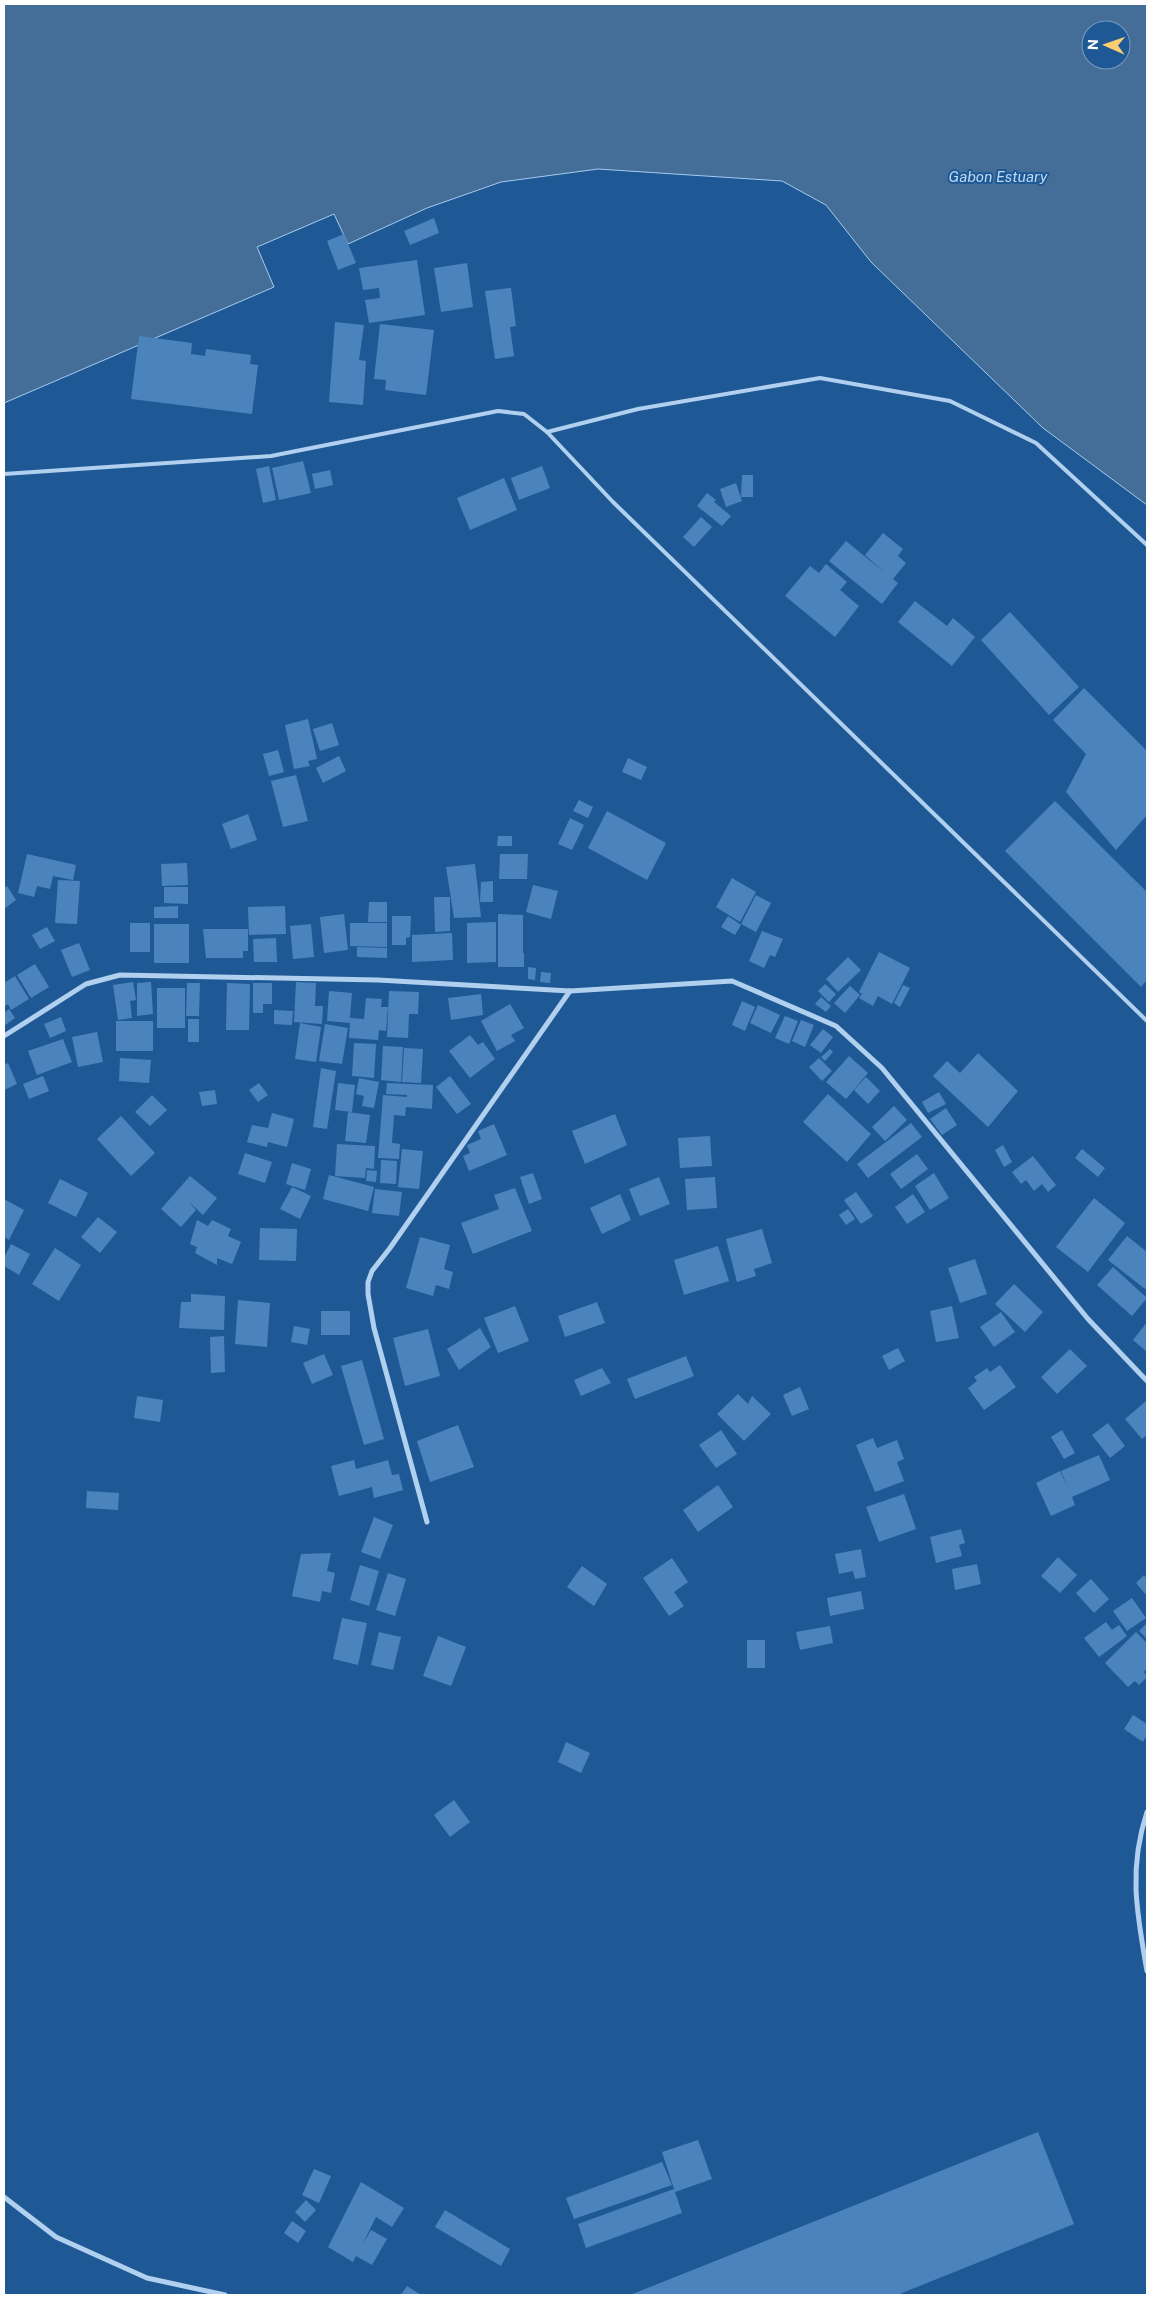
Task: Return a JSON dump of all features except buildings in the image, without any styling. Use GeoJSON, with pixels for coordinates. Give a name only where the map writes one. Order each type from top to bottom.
{"type":"FeatureCollection","features":[{"type":"Feature","properties":{"kind":"street"},"geometry":{"type":"LineString","coordinates":[[4,1036],[86,984],[120,975],[378,980],[570,991],[732,981],[836,1026],[882,1068],[1088,1320],[1147,1381]]}},
{"type":"Feature","properties":{"kind":"street"},"geometry":{"type":"LineString","coordinates":[[427,1522],[374,1328],[368,1282],[372,1271],[570,991]]}},
{"type":"Feature","properties":{"kind":"street"},"geometry":{"type":"LineString","coordinates":[[1147,1812],[1139,1836],[1134,1873],[1135,1904],[1147,1971]]}},
{"type":"Feature","properties":{"kind":"street"},"geometry":{"type":"LineString","coordinates":[[4,2197],[56,2238],[147,2278],[225,2295]]}},
{"type":"Feature","properties":{"kind":"lane"},"geometry":{"type":"LineString","coordinates":[[546,432],[638,409],[820,378],[950,401],[1036,443],[1147,546]]}},
{"type":"Feature","properties":{"kind":"lane"},"geometry":{"type":"LineString","coordinates":[[4,474],[271,456],[498,410],[524,414],[546,432],[620,509],[1147,1021]]}},
{"type":"Feature","properties":{"kind":"water","name":"Gabon Estuary"},"geometry":{"type":"Polygon","coordinates":[[[4,4],[1147,4],[1147,505],[1043,428],[871,262],[826,205],[782,181],[598,169],[501,182],[427,208],[348,244],[334,214],[257,247],[274,287],[4,403],[4,4]]]}}]}
